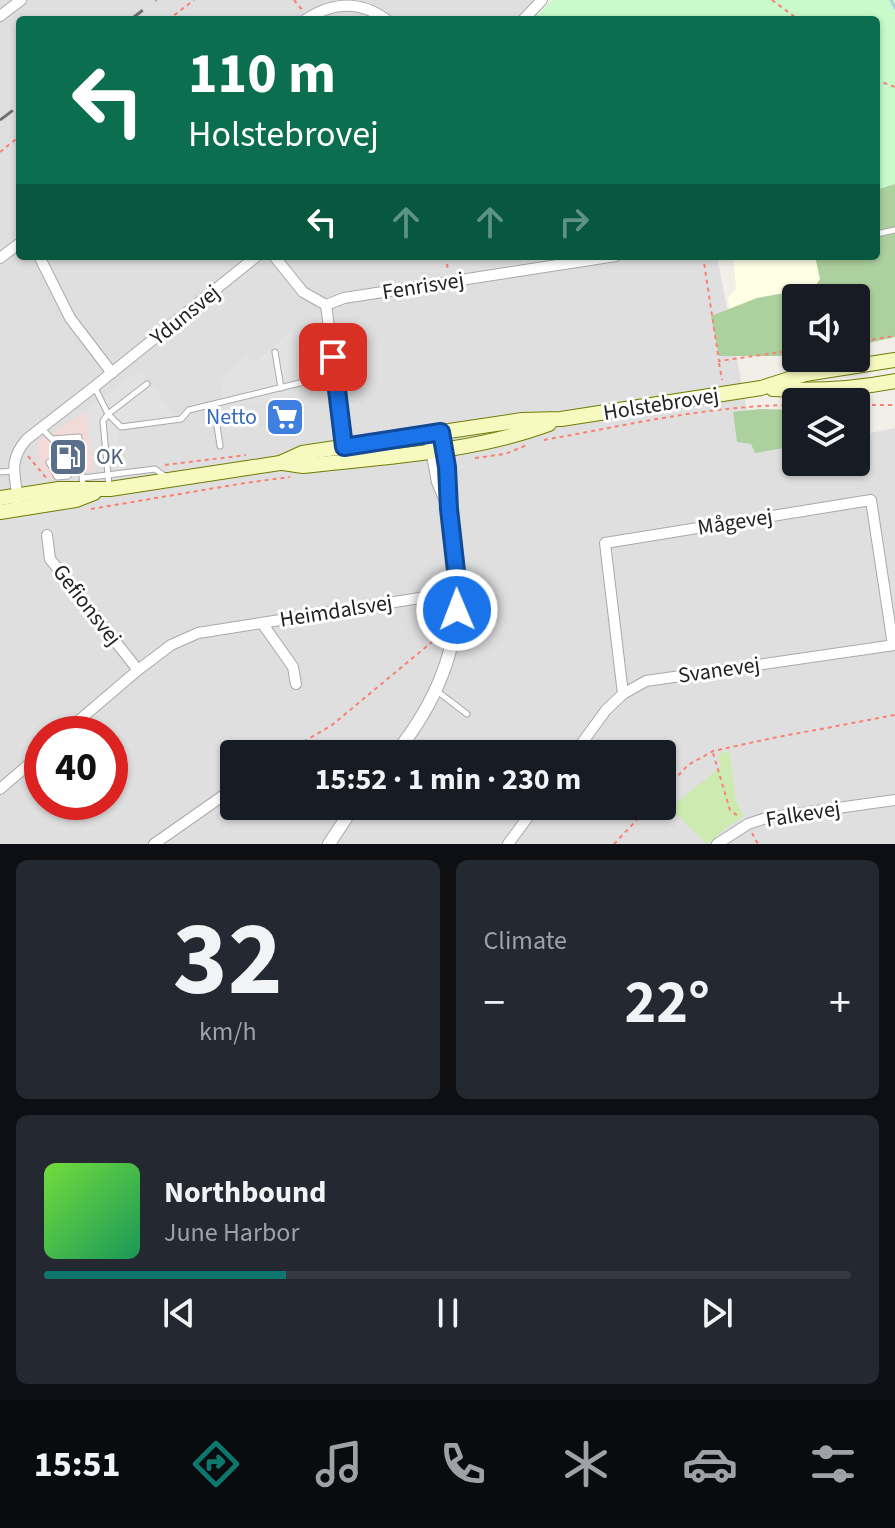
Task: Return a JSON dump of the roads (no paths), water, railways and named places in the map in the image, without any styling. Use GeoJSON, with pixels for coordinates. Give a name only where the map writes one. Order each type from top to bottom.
{"type":"FeatureCollection","features":[{"type":"Feature","properties":{"kind":"main road","name":"Holstebrovej"},"geometry":{"type":"LineString","coordinates":[[0,512],[18,502],[83,478],[107,485],[171,480],[280,463],[303,466],[346,454],[438,441],[522,420],[561,419],[724,394],[761,388],[805,374],[895,360]]}},
{"type":"Feature","properties":{"kind":"main road","name":"Holstebrovej"},"geometry":{"type":"LineString","coordinates":[[761,388],[808,391],[895,381]]}},
{"type":"Feature","properties":{"kind":"main road","name":"Holstebrovej"},"geometry":{"type":"LineString","coordinates":[[438,441],[490,442],[561,419]]}},
{"type":"Feature","properties":{"kind":"main road","name":"Holstebrovej"},"geometry":{"type":"LineString","coordinates":[[0,498],[18,502],[76,500],[107,485]]}},
{"type":"Feature","properties":{"kind":"street"},"geometry":{"type":"LineString","coordinates":[[0,16],[21,0]]}},
{"type":"Feature","properties":{"kind":"street"},"geometry":{"type":"LineString","coordinates":[[527,16],[542,0]]}},
{"type":"Feature","properties":{"kind":"street"},"geometry":{"type":"LineString","coordinates":[[311,16],[335,6],[352,6],[380,16]]}},
{"type":"Feature","properties":{"kind":"street"},"geometry":{"type":"LineString","coordinates":[[41,260],[70,318],[112,373]]}},
{"type":"Feature","properties":{"kind":"street","name":"Ydunsvej"},"geometry":{"type":"LineString","coordinates":[[14,471],[19,447],[27,439],[252,260]]}},
{"type":"Feature","properties":{"kind":"street"},"geometry":{"type":"LineString","coordinates":[[277,260],[303,292],[326,305],[346,454]]}},
{"type":"Feature","properties":{"kind":"street","name":"Fenrisvej"},"geometry":{"type":"LineString","coordinates":[[326,305],[344,298],[590,260]]}},
{"type":"Feature","properties":{"kind":"street"},"geometry":{"type":"LineString","coordinates":[[405,740],[436,691],[452,645],[458,592],[449,509],[438,482],[438,441]]}},
{"type":"Feature","properties":{"kind":"street"},"geometry":{"type":"LineString","coordinates":[[14,471],[18,502]]}},
{"type":"Feature","properties":{"kind":"street","name":"Mågevej"},"geometry":{"type":"LineString","coordinates":[[623,694],[605,543],[871,500],[894,645]]}},
{"type":"Feature","properties":{"kind":"street","name":"Gefionsvej"},"geometry":{"type":"LineString","coordinates":[[47,535],[50,559],[138,670]]}},
{"type":"Feature","properties":{"kind":"street","name":"Heimdalsvej"},"geometry":{"type":"LineString","coordinates":[[84,716],[171,645],[198,633],[458,592]]}},
{"type":"Feature","properties":{"kind":"street","name":"Heimdalsvej"},"geometry":{"type":"LineString","coordinates":[[262,623],[293,667],[296,684]]}},
{"type":"Feature","properties":{"kind":"street","name":"Svanevej"},"geometry":{"type":"LineString","coordinates":[[584,740],[606,710],[623,694],[646,681],[894,645]]}},
{"type":"Feature","properties":{"kind":"street"},"geometry":{"type":"LineString","coordinates":[[0,789],[24,768]]}},
{"type":"Feature","properties":{"kind":"street"},"geometry":{"type":"LineString","coordinates":[[154,844],[220,798]]}},
{"type":"Feature","properties":{"kind":"street","name":"Falkevej"},"geometry":{"type":"LineString","coordinates":[[717,844],[748,824],[766,818],[895,800]]}},
{"type":"Feature","properties":{"kind":"street"},"geometry":{"type":"LineString","coordinates":[[329,844],[345,820]]}},
{"type":"Feature","properties":{"kind":"street"},"geometry":{"type":"LineString","coordinates":[[508,844],[526,820]]}},
{"type":"Feature","properties":{"kind":"lane"},"geometry":{"type":"LineString","coordinates":[[303,337],[308,381]]}},
{"type":"Feature","properties":{"kind":"lane"},"geometry":{"type":"LineString","coordinates":[[275,352],[281,388]]}},
{"type":"Feature","properties":{"kind":"lane"},"geometry":{"type":"LineString","coordinates":[[94,387],[108,414],[121,427],[181,419],[189,410],[308,381],[336,378]]}},
{"type":"Feature","properties":{"kind":"lane"},"geometry":{"type":"LineString","coordinates":[[107,485],[103,421],[147,384]]}},
{"type":"Feature","properties":{"kind":"lane"},"geometry":{"type":"LineString","coordinates":[[214,405],[220,446]]}},
{"type":"Feature","properties":{"kind":"lane"},"geometry":{"type":"LineString","coordinates":[[41,428],[50,442],[79,437],[83,478]]}},
{"type":"Feature","properties":{"kind":"lane"},"geometry":{"type":"LineString","coordinates":[[49,462],[57,477],[68,476],[71,472],[83,478]]}},
{"type":"Feature","properties":{"kind":"lane"},"geometry":{"type":"LineString","coordinates":[[0,472],[14,471]]}},
{"type":"Feature","properties":{"kind":"lane"},"geometry":{"type":"LineString","coordinates":[[436,691],[467,714]]}},
{"type":"Feature","properties":{"kind":"waterway"},"geometry":{"type":"LineString","coordinates":[[891,0],[895,8]]}},
{"type":"Feature","properties":{"kind":"railway"},"geometry":{"type":"LineString","coordinates":[[135,16],[156,0]]}},
{"type":"Feature","properties":{"kind":"railway"},"geometry":{"type":"LineString","coordinates":[[0,120],[16,108]]}},
{"type":"Feature","properties":{"kind":"place","name":"Netto"},"geometry":{"type":"Point","coordinates":[285,417]}},
{"type":"Feature","properties":{"kind":"place","name":"OK"},"geometry":{"type":"Point","coordinates":[68,457]}}]}
